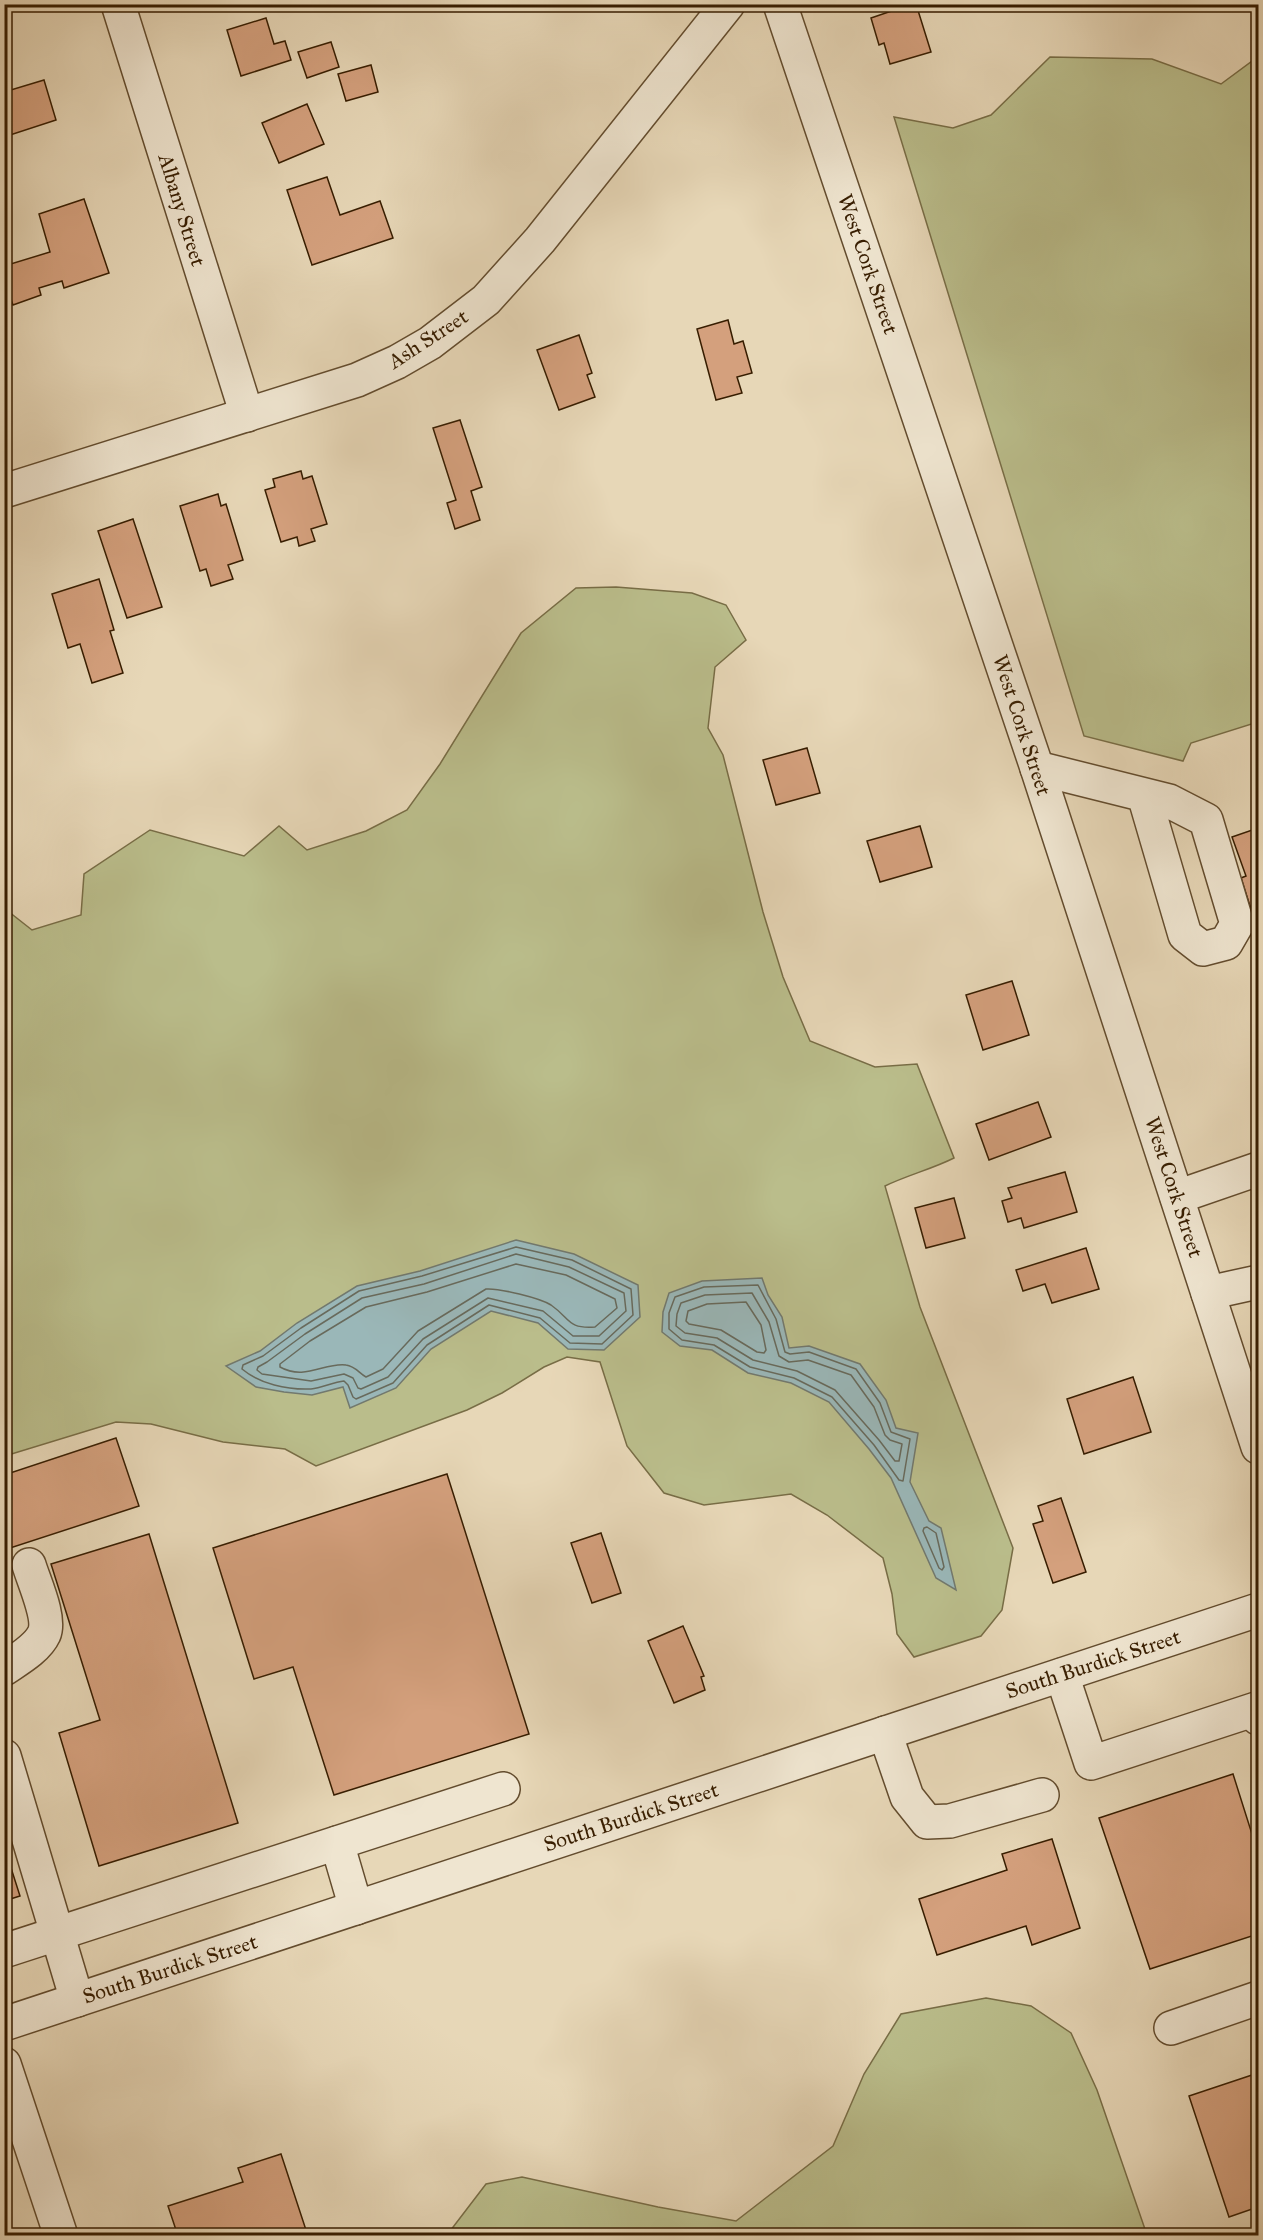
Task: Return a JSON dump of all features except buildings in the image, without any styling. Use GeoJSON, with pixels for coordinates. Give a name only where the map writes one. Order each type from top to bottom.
{"type":"FeatureCollection","features":[{"type":"Feature","properties":{"kind":"street","name":"Albany Street"},"geometry":{"type":"LineString","coordinates":[[118,4],[247,415]]}},
{"type":"Feature","properties":{"kind":"street","name":"Ash Street"},"geometry":{"type":"LineString","coordinates":[[4,491],[357,380],[397,362],[430,343],[486,300],[540,240],[728,4]]}},
{"type":"Feature","properties":{"kind":"street","name":"West Cork Street"},"geometry":{"type":"LineString","coordinates":[[780,4],[1037,768],[1208,1293],[1246,1366],[1258,1447]]}},
{"type":"Feature","properties":{"kind":"street"},"geometry":{"type":"LineString","coordinates":[[1037,768],[1143,795]]}},
{"type":"Feature","properties":{"kind":"street"},"geometry":{"type":"LineString","coordinates":[[1177,1197],[1258,1169]]}},
{"type":"Feature","properties":{"kind":"street"},"geometry":{"type":"LineString","coordinates":[[1208,1293],[1258,1282]]}},
{"type":"Feature","properties":{"kind":"street"},"geometry":{"type":"LineString","coordinates":[[4,1669],[30,1650],[44,1634],[46,1618],[29,1565]]}},
{"type":"Feature","properties":{"kind":"street","name":"South Burdick Street"},"geometry":{"type":"LineString","coordinates":[[4,2024],[1258,1610]]}},
{"type":"Feature","properties":{"kind":"street"},"geometry":{"type":"LineString","coordinates":[[1062,1675],[1091,1763],[1256,1709],[1258,1718]]}},
{"type":"Feature","properties":{"kind":"street"},"geometry":{"type":"LineString","coordinates":[[885,1733],[906,1797],[927,1822],[950,1821],[1042,1795]]}},
{"type":"Feature","properties":{"kind":"street"},"geometry":{"type":"LineString","coordinates":[[4,1756],[77,2000]]}},
{"type":"Feature","properties":{"kind":"street"},"geometry":{"type":"LineString","coordinates":[[4,1951],[503,1790]]}},
{"type":"Feature","properties":{"kind":"street"},"geometry":{"type":"LineString","coordinates":[[337,1843],[356,1908]]}},
{"type":"Feature","properties":{"kind":"street"},"geometry":{"type":"LineString","coordinates":[[1171,2028],[1258,1998]]}},
{"type":"Feature","properties":{"kind":"street"},"geometry":{"type":"LineString","coordinates":[[4,2064],[61,2235]]}},
{"type":"Feature","properties":{"kind":"green space"},"geometry":{"type":"Polygon","coordinates":[[[1258,18],[1258,722],[1191,743],[1183,761],[1084,736],[894,117],[953,128],[991,115],[1050,57],[1152,59],[1221,84],[1252,61],[1258,18]]]}},
{"type":"Feature","properties":{"kind":"green space"},"geometry":{"type":"Polygon","coordinates":[[[616,587],[692,593],[726,605],[746,640],[715,667],[708,728],[723,755],[763,912],[783,977],[810,1041],[875,1067],[917,1064],[954,1158],[885,1186],[920,1307],[1013,1548],[1002,1610],[981,1636],[914,1657],[897,1634],[892,1594],[883,1558],[827,1515],[791,1494],[704,1505],[664,1493],[627,1446],[600,1362],[567,1357],[544,1367],[502,1393],[467,1410],[316,1466],[285,1449],[223,1442],[151,1424],[116,1422],[5,1456],[4,908],[32,930],[81,915],[84,874],[150,830],[244,856],[279,826],[307,850],[366,831],[407,810],[440,764],[521,633],[576,588],[616,587]]]}},
{"type":"Feature","properties":{"kind":"green space"},"geometry":{"type":"Polygon","coordinates":[[[986,1998],[1031,2006],[1071,2033],[1097,2090],[1147,2235],[447,2235],[486,2184],[522,2177],[658,2207],[736,2221],[833,2146],[864,2074],[901,2014],[986,1998]]]}},
{"type":"Feature","properties":{"kind":"water"},"geometry":{"type":"Polygon","coordinates":[[[516,1240],[574,1254],[638,1285],[640,1317],[604,1350],[568,1349],[538,1323],[491,1311],[431,1349],[396,1388],[350,1408],[343,1387],[312,1395],[256,1387],[226,1366],[260,1351],[297,1323],[357,1286],[420,1271],[516,1240]]]}},
{"type":"Feature","properties":{"kind":"water"},"geometry":{"type":"Polygon","coordinates":[[[762,1278],[768,1295],[782,1317],[789,1348],[809,1346],[860,1364],[886,1400],[896,1428],[918,1433],[910,1482],[929,1521],[941,1528],[956,1590],[936,1578],[891,1478],[829,1402],[791,1383],[748,1373],[712,1350],[680,1346],[662,1332],[663,1312],[669,1293],[702,1281],[762,1278]]]}}]}
